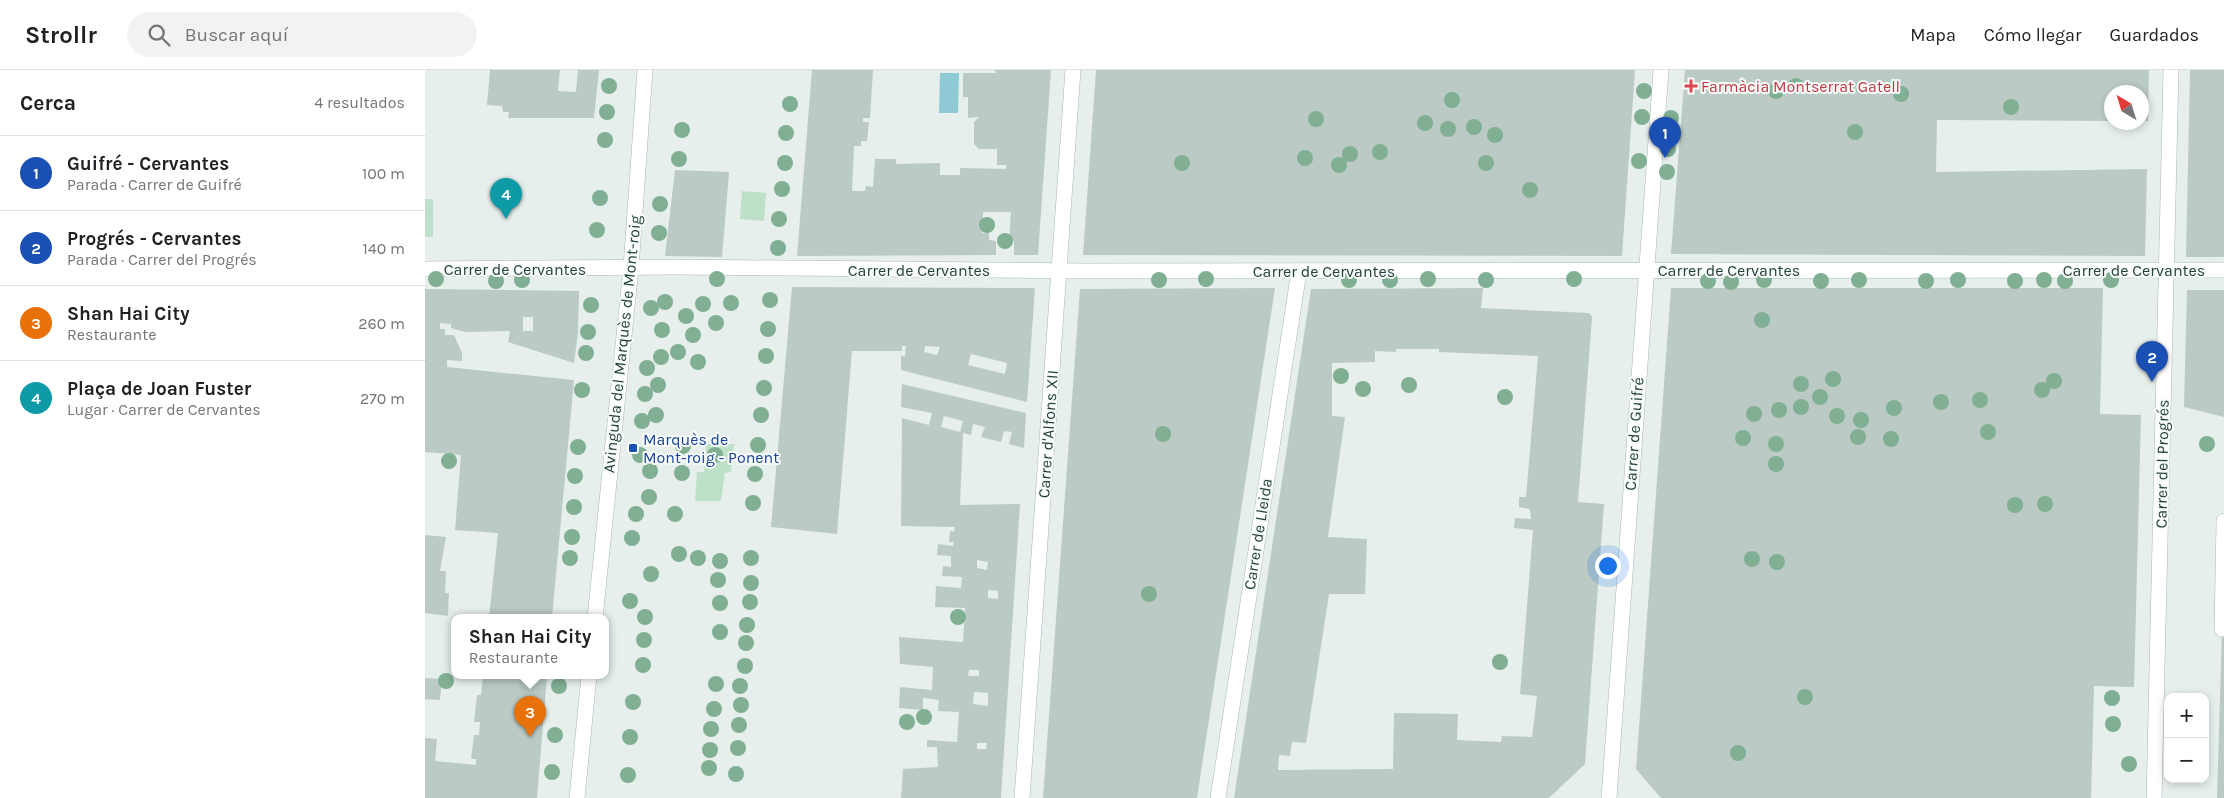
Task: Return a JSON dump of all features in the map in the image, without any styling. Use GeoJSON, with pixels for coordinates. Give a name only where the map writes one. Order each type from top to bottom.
{"type":"FeatureCollection","features":[{"type":"Feature","properties":{"kind":"street","name":"Avinguda del Marquès de Mont-roig"},"geometry":{"type":"LineString","coordinates":[[595,614],[631,268],[645,70]]}},
{"type":"Feature","properties":{"kind":"street","name":"Carrer d'Alfons XII"},"geometry":{"type":"LineString","coordinates":[[1022,798],[1073,70]]}},
{"type":"Feature","properties":{"kind":"street","name":"Carrer de Guifré"},"geometry":{"type":"LineString","coordinates":[[1609,798],[1661,70]]}},
{"type":"Feature","properties":{"kind":"street","name":"Carrer del Progrés"},"geometry":{"type":"LineString","coordinates":[[2154,798],[2171,70]]}},
{"type":"Feature","properties":{"kind":"street","name":"Carrer de Cervantes"},"geometry":{"type":"LineString","coordinates":[[425,269],[631,268],[1059,271],[2224,270]]}},
{"type":"Feature","properties":{"kind":"street","name":"Carrer de Lleida"},"geometry":{"type":"LineString","coordinates":[[1218,798],[1299,271]]}},
{"type":"Feature","properties":{"kind":"street"},"geometry":{"type":"LineString","coordinates":[[2224,521],[2222,628],[2224,628]]}},
{"type":"Feature","properties":{"kind":"street"},"geometry":{"type":"LineString","coordinates":[[577,798],[589,679]]}},
{"type":"Feature","properties":{"kind":"green space"},"geometry":{"type":"Polygon","coordinates":[[[742,191],[766,193],[764,221],[740,219],[742,191]]]}},
{"type":"Feature","properties":{"kind":"green space"},"geometry":{"type":"Polygon","coordinates":[[[425,199],[433,199],[433,237],[425,237],[425,199]]]}},
{"type":"Feature","properties":{"kind":"green space"},"geometry":{"type":"Polygon","coordinates":[[[706,444],[734,444],[731,472],[725,473],[721,501],[695,501],[697,472],[704,472],[706,444]]]}},
{"type":"Feature","properties":{"kind":"water"},"geometry":{"type":"Polygon","coordinates":[[[940,73],[959,73],[958,113],[939,113],[940,73]]]}},
{"type":"Feature","properties":{"kind":"building"},"geometry":{"type":"Polygon","coordinates":[[[490,70],[560,70],[558,91],[576,92],[578,70],[599,70],[594,118],[508,118],[509,112],[503,112],[502,106],[487,105],[490,70]]]}},
{"type":"Feature","properties":{"kind":"building"},"geometry":{"type":"Polygon","coordinates":[[[812,70],[873,70],[870,118],[863,118],[863,122],[869,122],[867,141],[861,141],[861,146],[854,146],[852,191],[865,191],[866,186],[873,187],[875,159],[896,159],[896,164],[940,163],[940,175],[960,175],[960,168],[1006,169],[1006,165],[997,165],[997,149],[979,149],[974,144],[974,122],[979,117],[968,118],[968,97],[963,97],[963,73],[996,73],[995,70],[1051,70],[1038,255],[1014,255],[1014,241],[1009,241],[1011,212],[983,212],[982,233],[989,233],[989,240],[996,241],[996,255],[797,256],[812,70]]]}},
{"type":"Feature","properties":{"kind":"building"},"geometry":{"type":"Polygon","coordinates":[[[1096,70],[1635,70],[1622,256],[1083,255],[1096,70]]]}},
{"type":"Feature","properties":{"kind":"building"},"geometry":{"type":"Polygon","coordinates":[[[1685,70],[2149,70],[2149,85],[2104,85],[2104,121],[1937,120],[1936,172],[2147,169],[2145,256],[1671,254],[1685,70]]]}},
{"type":"Feature","properties":{"kind":"building"},"geometry":{"type":"Polygon","coordinates":[[[2190,70],[2224,70],[2224,257],[2186,257],[2190,70]]]}},
{"type":"Feature","properties":{"kind":"building"},"geometry":{"type":"Polygon","coordinates":[[[675,170],[729,172],[722,257],[665,256],[675,170]]]}},
{"type":"Feature","properties":{"kind":"building"},"geometry":{"type":"Polygon","coordinates":[[[792,287],[1035,288],[1027,402],[901,370],[901,356],[905,356],[906,346],[902,346],[902,351],[852,351],[837,534],[771,527],[792,287]],[[925,346],[924,352],[937,355],[940,347],[925,346]],[[971,354],[968,365],[1005,374],[1007,363],[971,354]]]}},
{"type":"Feature","properties":{"kind":"building"},"geometry":{"type":"Polygon","coordinates":[[[1275,288],[1197,798],[1043,798],[1080,289],[1275,288]]]}},
{"type":"Feature","properties":{"kind":"building"},"geometry":{"type":"Polygon","coordinates":[[[1483,288],[1481,308],[1589,313],[1592,317],[1578,502],[1604,504],[1585,764],[1549,798],[1234,798],[1311,289],[1483,288]],[[1396,349],[1396,352],[1375,351],[1375,362],[1332,363],[1332,416],[1345,417],[1328,537],[1367,539],[1365,594],[1329,594],[1306,743],[1292,742],[1290,756],[1279,755],[1278,770],[1393,769],[1394,713],[1458,714],[1457,740],[1501,742],[1502,736],[1532,737],[1537,696],[1520,694],[1533,530],[1514,528],[1515,518],[1531,519],[1530,509],[1519,507],[1519,497],[1526,497],[1538,356],[1439,352],[1439,349],[1396,349]]]}},
{"type":"Feature","properties":{"kind":"building"},"geometry":{"type":"Polygon","coordinates":[[[1671,288],[2103,288],[2100,414],[2141,415],[2134,687],[2094,686],[2091,798],[1661,798],[1636,769],[1671,288]]]}},
{"type":"Feature","properties":{"kind":"building"},"geometry":{"type":"Polygon","coordinates":[[[425,289],[579,291],[578,333],[574,363],[508,342],[510,331],[465,332],[451,328],[451,324],[440,323],[440,329],[445,329],[445,335],[454,335],[462,353],[462,361],[447,360],[447,367],[574,380],[552,614],[489,614],[498,533],[455,530],[461,455],[425,452],[425,289]],[[523,317],[523,331],[533,331],[533,317],[523,317]]]}},
{"type":"Feature","properties":{"kind":"building"},"geometry":{"type":"Polygon","coordinates":[[[2187,290],[2224,290],[2224,417],[2184,407],[2187,290]]]}},
{"type":"Feature","properties":{"kind":"building"},"geometry":{"type":"Polygon","coordinates":[[[902,384],[1026,413],[1024,448],[1009,444],[1012,432],[1004,431],[1001,442],[981,437],[985,427],[973,424],[971,435],[963,433],[960,505],[1020,504],[1001,798],[901,798],[903,769],[938,767],[937,747],[927,747],[927,740],[957,742],[959,712],[938,711],[939,700],[923,698],[923,710],[899,708],[900,687],[932,690],[933,667],[900,664],[899,637],[963,642],[965,608],[935,607],[936,586],[961,588],[962,577],[942,576],[943,566],[951,567],[951,556],[937,555],[938,544],[953,546],[954,542],[949,542],[950,531],[954,532],[955,527],[901,526],[902,418],[929,425],[932,413],[901,407],[902,384]],[[944,416],[941,427],[960,432],[963,421],[944,416]],[[977,560],[977,568],[987,570],[988,562],[977,560]],[[988,590],[988,598],[998,599],[998,591],[988,590]],[[969,670],[968,676],[979,676],[979,670],[969,670]],[[974,692],[973,704],[988,706],[988,693],[974,692]],[[977,743],[977,749],[986,749],[987,743],[977,743]]]}},
{"type":"Feature","properties":{"kind":"building"},"geometry":{"type":"Polygon","coordinates":[[[425,535],[446,537],[440,571],[446,571],[445,593],[449,593],[448,616],[425,613],[425,535]]]}},
{"type":"Feature","properties":{"kind":"building"},"geometry":{"type":"Polygon","coordinates":[[[2222,629],[2224,629],[2224,798],[2217,798],[2222,629]]]}},
{"type":"Feature","properties":{"kind":"building"},"geometry":{"type":"Polygon","coordinates":[[[425,678],[442,679],[440,700],[425,699],[425,678]]]}},
{"type":"Feature","properties":{"kind":"building"},"geometry":{"type":"Polygon","coordinates":[[[483,679],[547,679],[537,798],[425,798],[425,738],[437,739],[435,761],[476,765],[476,759],[471,759],[474,735],[479,735],[480,722],[474,722],[477,695],[481,695],[483,679]]]}},
{"type":"Feature","properties":{"kind":"place","name":"Farmàcia Montserrat Gatell"},"geometry":{"type":"Point","coordinates":[1691,86]}},
{"type":"Feature","properties":{"kind":"place","name":"Guifré - Cervantes"},"geometry":{"type":"Point","coordinates":[1665,158]}},
{"type":"Feature","properties":{"kind":"place","name":"Plaça de Joan Fuster"},"geometry":{"type":"Point","coordinates":[506,219]}},
{"type":"Feature","properties":{"kind":"place","name":"Progrés - Cervantes"},"geometry":{"type":"Point","coordinates":[2152,382]}},
{"type":"Feature","properties":{"kind":"place","name":"Marquès de Mont-roig - Ponent"},"geometry":{"type":"Point","coordinates":[633,448]}},
{"type":"Feature","properties":{"kind":"place","name":"Shan Hai City"},"geometry":{"type":"Point","coordinates":[530,737]}}]}
